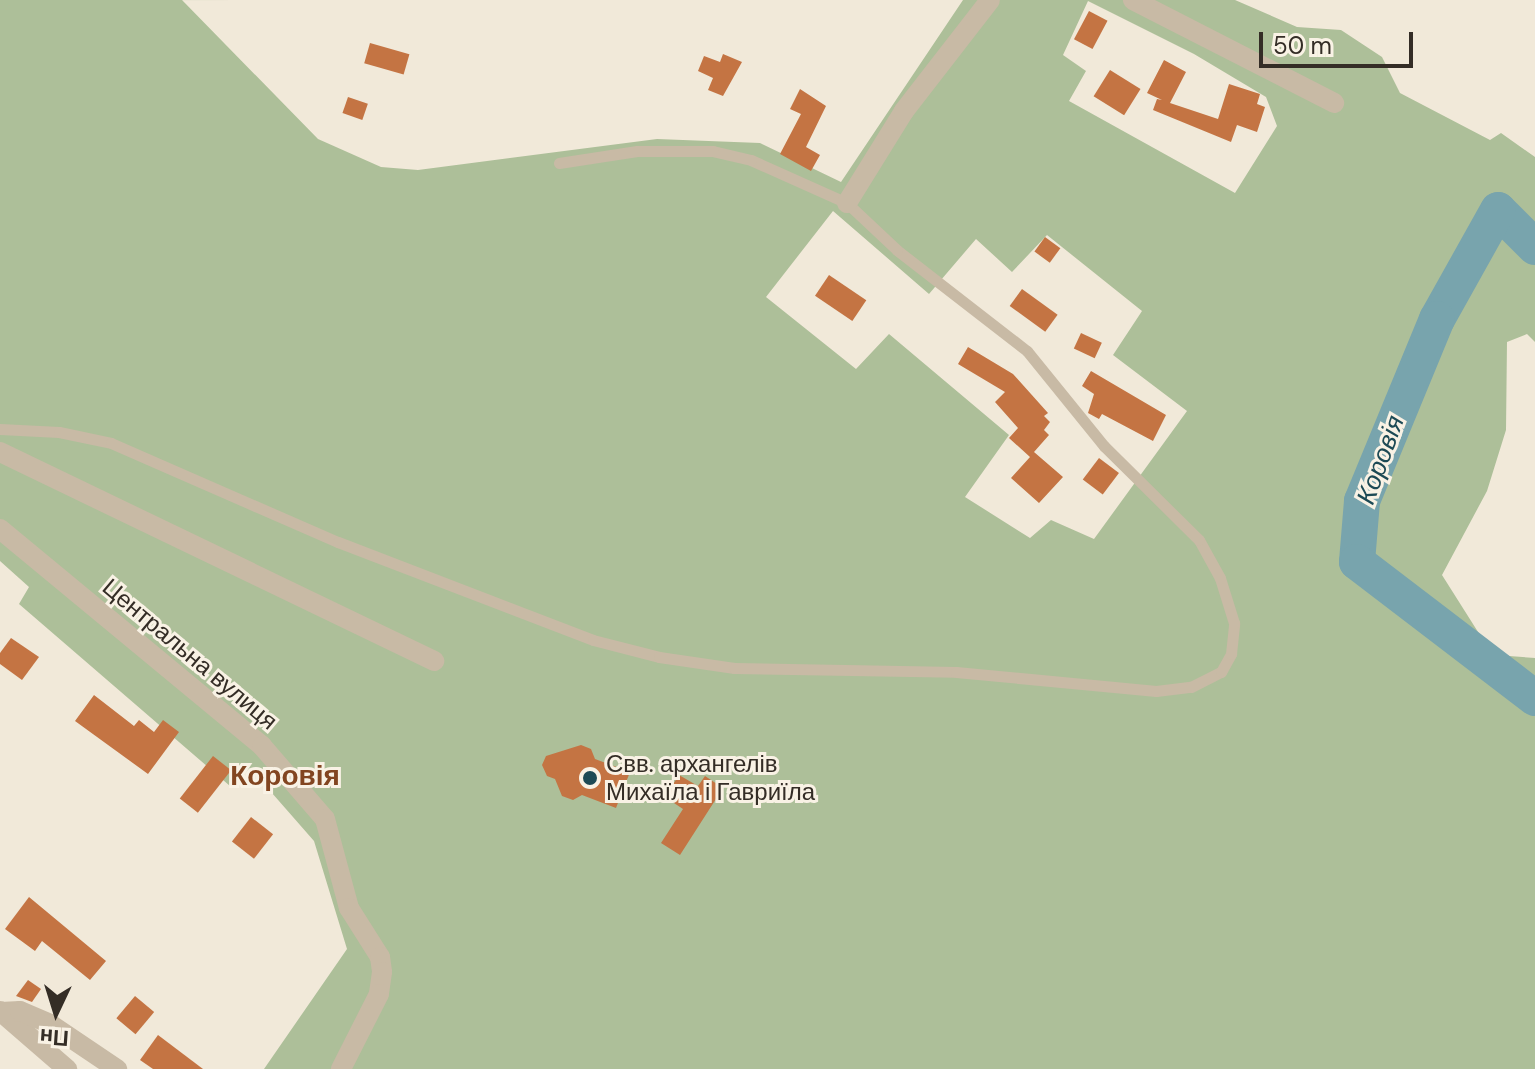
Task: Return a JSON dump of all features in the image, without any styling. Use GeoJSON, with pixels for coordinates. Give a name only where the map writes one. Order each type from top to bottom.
{"type":"FeatureCollection","features":[{"type":"Feature","properties":{"kind":"street"},"geometry":{"type":"LineString","coordinates":[[847,203],[904,111],[990,0]]}},
{"type":"Feature","properties":{"kind":"street"},"geometry":{"type":"LineString","coordinates":[[1133,0],[1334,103]]}},
{"type":"Feature","properties":{"kind":"street"},"geometry":{"type":"LineString","coordinates":[[0,452],[434,661]]}},
{"type":"Feature","properties":{"kind":"street","name":"Центральна вулиця"},"geometry":{"type":"LineString","coordinates":[[0,529],[291,774],[331,830],[354,920],[382,965],[379,994],[341,1069]]}},
{"type":"Feature","properties":{"kind":"street"},"geometry":{"type":"LineString","coordinates":[[1,1012],[20,1011],[50,1024],[117,1069]]}},
{"type":"Feature","properties":{"kind":"street"},"geometry":{"type":"LineString","coordinates":[[1,1012],[67,1069]]}},
{"type":"Feature","properties":{"kind":"lane"},"geometry":{"type":"LineString","coordinates":[[0,429],[82,434],[111,443],[338,542],[593,640],[659,657],[734,668],[956,672],[1130,690],[1175,690],[1212,679],[1231,654],[1234,623],[1220,578],[1199,540],[1104,446],[1027,351],[897,250],[847,203],[763,164],[713,151],[637,151],[559,163]]}},
{"type":"Feature","properties":{"kind":"green space"},"geometry":{"type":"Polygon","coordinates":[[[0,0],[182,0],[318,139],[381,167],[418,170],[657,139],[760,143],[841,182],[963,0],[1235,0],[1297,27],[1341,30],[1382,57],[1400,93],[1490,140],[1501,133],[1535,157],[1535,342],[1527,334],[1507,342],[1506,430],[1487,491],[1442,575],[1485,643],[1509,656],[1535,658],[1535,1069],[264,1069],[347,949],[314,841],[250,768],[230,786],[19,604],[29,587],[0,561],[0,0]],[[1088,1],[1063,55],[1086,71],[1069,101],[1235,193],[1277,126],[1266,97],[1194,54],[1088,1]],[[833,211],[766,297],[856,369],[889,334],[1009,435],[965,497],[1030,538],[1051,520],[1094,539],[1187,411],[1113,355],[1142,311],[1047,235],[1012,272],[976,239],[929,294],[833,211]]]}},
{"type":"Feature","properties":{"kind":"building"},"geometry":{"type":"Polygon","coordinates":[[[1089,11],[1108,21],[1093,49],[1074,39],[1089,11]]]}},
{"type":"Feature","properties":{"kind":"building"},"geometry":{"type":"Polygon","coordinates":[[[370,43],[409,54],[404,74],[364,63],[370,43]]]}},
{"type":"Feature","properties":{"kind":"building"},"geometry":{"type":"Polygon","coordinates":[[[723,54],[742,62],[723,96],[708,90],[713,78],[698,71],[704,56],[720,62],[723,54]]]}},
{"type":"Feature","properties":{"kind":"building"},"geometry":{"type":"Polygon","coordinates":[[[1164,60],[1186,72],[1170,103],[1218,119],[1229,84],[1260,94],[1257,104],[1265,107],[1257,132],[1237,125],[1231,142],[1153,110],[1157,99],[1162,100],[1147,93],[1164,60]]]}},
{"type":"Feature","properties":{"kind":"building"},"geometry":{"type":"Polygon","coordinates":[[[1110,70],[1141,89],[1124,115],[1094,96],[1110,70]]]}},
{"type":"Feature","properties":{"kind":"building"},"geometry":{"type":"Polygon","coordinates":[[[800,89],[826,106],[806,147],[820,155],[811,171],[780,154],[801,114],[790,109],[800,89]]]}},
{"type":"Feature","properties":{"kind":"building"},"geometry":{"type":"Polygon","coordinates":[[[348,97],[368,104],[362,120],[342,113],[348,97]]]}},
{"type":"Feature","properties":{"kind":"building"},"geometry":{"type":"Polygon","coordinates":[[[1045,237],[1060,248],[1050,263],[1034,252],[1045,237]]]}},
{"type":"Feature","properties":{"kind":"building"},"geometry":{"type":"Polygon","coordinates":[[[829,275],[866,300],[852,321],[815,296],[829,275]]]}},
{"type":"Feature","properties":{"kind":"building"},"geometry":{"type":"Polygon","coordinates":[[[1022,289],[1058,315],[1045,332],[1010,306],[1022,289]]]}},
{"type":"Feature","properties":{"kind":"building"},"geometry":{"type":"Polygon","coordinates":[[[1081,333],[1102,343],[1095,358],[1074,348],[1081,333]]]}},
{"type":"Feature","properties":{"kind":"building"},"geometry":{"type":"Polygon","coordinates":[[[968,347],[1013,374],[1048,413],[1044,416],[1050,422],[1044,430],[1049,435],[1034,452],[1063,477],[1039,503],[1011,478],[1030,457],[1009,438],[1018,428],[995,402],[1005,392],[958,364],[968,347]]]}},
{"type":"Feature","properties":{"kind":"building"},"geometry":{"type":"Polygon","coordinates":[[[1091,371],[1166,415],[1153,441],[1102,414],[1099,419],[1088,413],[1094,394],[1082,386],[1091,371]]]}},
{"type":"Feature","properties":{"kind":"building"},"geometry":{"type":"Polygon","coordinates":[[[1099,458],[1119,473],[1103,495],[1083,480],[1099,458]]]}},
{"type":"Feature","properties":{"kind":"building"},"geometry":{"type":"Polygon","coordinates":[[[11,638],[39,657],[22,680],[0,664],[0,653],[11,638]]]}},
{"type":"Feature","properties":{"kind":"building"},"geometry":{"type":"Polygon","coordinates":[[[94,695],[134,726],[139,720],[154,732],[163,720],[179,732],[148,774],[75,721],[94,695]]]}},
{"type":"Feature","properties":{"kind":"building","name":"Свв. архангелів Михаїла і Гавриїла"},"geometry":{"type":"Polygon","coordinates":[[[581,745],[591,749],[595,759],[630,772],[616,808],[582,795],[573,800],[562,796],[555,779],[547,776],[542,765],[546,756],[581,745]]]}},
{"type":"Feature","properties":{"kind":"building"},"geometry":{"type":"Polygon","coordinates":[[[213,756],[231,770],[198,813],[180,799],[213,756]]]}},
{"type":"Feature","properties":{"kind":"building"},"geometry":{"type":"Polygon","coordinates":[[[679,775],[698,786],[705,776],[723,788],[680,855],[661,843],[683,809],[665,797],[679,775]]]}},
{"type":"Feature","properties":{"kind":"building"},"geometry":{"type":"Polygon","coordinates":[[[251,817],[273,834],[254,859],[232,841],[251,817]]]}},
{"type":"Feature","properties":{"kind":"building"},"geometry":{"type":"Polygon","coordinates":[[[29,897],[106,961],[90,980],[42,941],[35,951],[5,929],[29,897]]]}},
{"type":"Feature","properties":{"kind":"building"},"geometry":{"type":"Polygon","coordinates":[[[28,980],[41,989],[32,1002],[16,996],[28,980]]]}},
{"type":"Feature","properties":{"kind":"building"},"geometry":{"type":"Polygon","coordinates":[[[135,996],[154,1012],[136,1034],[116,1018],[135,996]]]}},
{"type":"Feature","properties":{"kind":"building"},"geometry":{"type":"Polygon","coordinates":[[[158,1035],[203,1069],[153,1069],[140,1060],[158,1035]]]}},
{"type":"Feature","properties":{"kind":"waterway","name":"Коровія"},"geometry":{"type":"LineString","coordinates":[[1535,247],[1498,210],[1437,319],[1362,501],[1357,562],[1535,698]]}},
{"type":"Feature","properties":{"kind":"place","name":"Свв. архангелів Михаїла і Гавриїла"},"geometry":{"type":"Point","coordinates":[590,778]}},
{"type":"Feature","properties":{"kind":"district","name":"Коровія"},"geometry":{"type":"Point","coordinates":[285,776]}}]}
